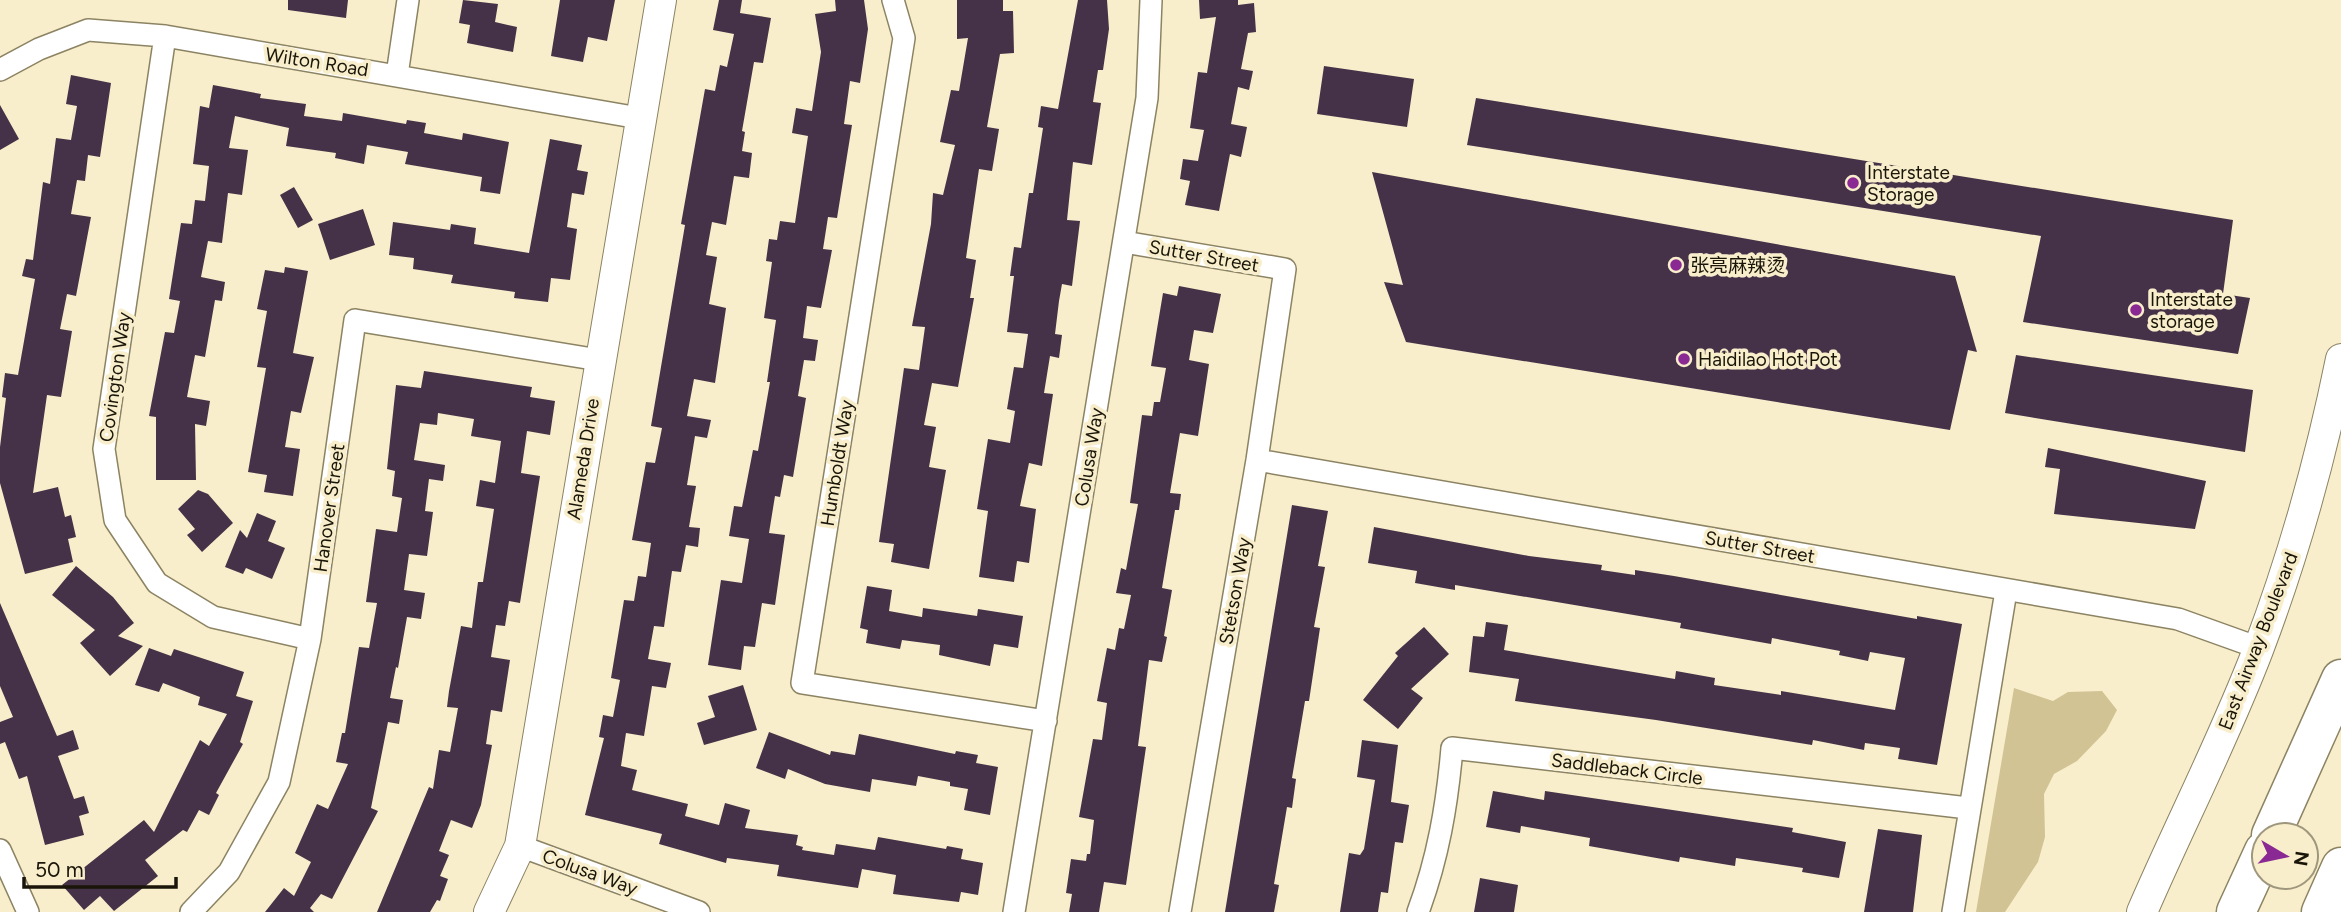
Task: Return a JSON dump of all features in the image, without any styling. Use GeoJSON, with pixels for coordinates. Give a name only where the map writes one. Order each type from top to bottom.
{"type":"FeatureCollection","features":[{"type":"Feature","properties":{"kind":"highway"},"geometry":{"type":"LineString","coordinates":[[2278,821],[2341,679]]}},
{"type":"Feature","properties":{"kind":"highway"},"geometry":{"type":"LineString","coordinates":[[2321,912],[2341,867]]}},
{"type":"Feature","properties":{"kind":"highway"},"geometry":{"type":"LineString","coordinates":[[2236,912],[2250,882]]}},
{"type":"Feature","properties":{"kind":"street"},"geometry":{"type":"LineString","coordinates":[[397,75],[408,0]]}},
{"type":"Feature","properties":{"kind":"street","name":"Alameda Drive"},"geometry":{"type":"LineString","coordinates":[[489,912],[520,846],[639,118],[661,0]]}},
{"type":"Feature","properties":{"kind":"street","name":"Humboldt Way"},"geometry":{"type":"LineString","coordinates":[[893,0],[904,38],[802,683],[1046,721]]}},
{"type":"Feature","properties":{"kind":"street","name":"Colusa Way"},"geometry":{"type":"LineString","coordinates":[[1014,912],[1147,98],[1151,0]]}},
{"type":"Feature","properties":{"kind":"street","name":"Wilton Road"},"geometry":{"type":"LineString","coordinates":[[0,70],[39,49],[88,30],[165,36],[639,118]]}},
{"type":"Feature","properties":{"kind":"street","name":"Covington Way"},"geometry":{"type":"LineString","coordinates":[[165,36],[104,449],[115,520],[157,583],[213,617],[310,639]]}},
{"type":"Feature","properties":{"kind":"street","name":"Sutter Street"},"geometry":{"type":"LineString","coordinates":[[1124,242],[1285,269]]}},
{"type":"Feature","properties":{"kind":"street","name":"Stetson Way"},"geometry":{"type":"LineString","coordinates":[[1180,912],[1257,460],[1285,269]]}},
{"type":"Feature","properties":{"kind":"street","name":"Hanover Street"},"geometry":{"type":"LineString","coordinates":[[191,912],[229,872],[279,782],[310,639],[355,320],[599,360]]}},
{"type":"Feature","properties":{"kind":"street","name":"East Airway Boulevard"},"geometry":{"type":"LineString","coordinates":[[2142,912],[2213,759],[2259,648],[2311,489],[2341,359]]}},
{"type":"Feature","properties":{"kind":"street","name":"Sutter Street"},"geometry":{"type":"LineString","coordinates":[[1257,460],[2178,619],[2259,648]]}},
{"type":"Feature","properties":{"kind":"street"},"geometry":{"type":"LineString","coordinates":[[1953,912],[2006,590]]}},
{"type":"Feature","properties":{"kind":"street","name":"Saddleback Circle"},"geometry":{"type":"LineString","coordinates":[[1418,912],[1433,872],[1447,806],[1452,748],[1968,808]]}},
{"type":"Feature","properties":{"kind":"street","name":"Colusa Way"},"geometry":{"type":"LineString","coordinates":[[520,846],[699,912]]}},
{"type":"Feature","properties":{"kind":"street"},"geometry":{"type":"LineString","coordinates":[[0,850],[28,912]]}},
{"type":"Feature","properties":{"kind":"shaded area"},"geometry":{"type":"Polygon","coordinates":[[[2014,688],[2053,701],[2068,692],[2102,691],[2117,710],[2106,731],[2077,761],[2054,774],[2044,794],[2045,837],[2038,862],[2005,912],[1976,912],[2014,688]]]}},
{"type":"Feature","properties":{"kind":"building"},"geometry":{"type":"Polygon","coordinates":[[[288,0],[348,0],[346,18],[288,10],[288,0]]]}},
{"type":"Feature","properties":{"kind":"building"},"geometry":{"type":"Polygon","coordinates":[[[463,0],[498,4],[495,22],[517,27],[513,52],[467,43],[470,25],[459,23],[463,0]]]}},
{"type":"Feature","properties":{"kind":"building"},"geometry":{"type":"Polygon","coordinates":[[[560,0],[615,0],[607,41],[588,37],[583,62],[551,56],[560,0]]]}},
{"type":"Feature","properties":{"kind":"building"},"geometry":{"type":"Polygon","coordinates":[[[719,0],[742,0],[740,13],[771,18],[763,63],[754,62],[742,131],[745,132],[742,151],[752,153],[749,178],[734,176],[726,225],[712,222],[706,255],[717,257],[709,304],[726,308],[715,383],[694,379],[687,416],[711,420],[707,438],[695,436],[687,485],[696,486],[689,527],[700,528],[698,547],[686,545],[681,572],[672,571],[664,627],[654,626],[648,659],[671,663],[666,688],[652,686],[644,736],[626,733],[621,766],[637,770],[632,790],[688,804],[685,816],[719,825],[725,803],[750,810],[745,828],[798,835],[796,845],[803,847],[802,850],[834,855],[836,844],[875,850],[878,837],[946,849],[947,846],[963,849],[961,859],[983,863],[978,895],[961,892],[959,902],[893,894],[896,875],[862,869],[858,888],[777,876],[779,865],[727,858],[726,863],[659,844],[662,834],[585,815],[604,738],[599,737],[603,715],[613,717],[620,680],[611,678],[624,600],[634,601],[638,576],[646,577],[651,543],[632,540],[646,462],[655,463],[662,428],[651,426],[685,225],[681,224],[705,89],[715,91],[720,65],[727,67],[734,34],[713,30],[719,0]]]}},
{"type":"Feature","properties":{"kind":"building"},"geometry":{"type":"Polygon","coordinates":[[[835,0],[864,0],[868,29],[860,83],[850,81],[844,124],[852,125],[837,218],[828,217],[823,249],[832,250],[821,308],[807,306],[803,338],[818,340],[815,361],[804,360],[798,396],[806,398],[793,477],[784,475],[780,497],[775,496],[769,533],[785,535],[775,605],[762,603],[755,647],[744,646],[741,670],[708,665],[721,580],[742,583],[749,539],[729,536],[734,506],[742,507],[753,450],[758,451],[770,382],[767,382],[776,320],[764,318],[772,262],[766,261],[769,239],[777,240],[780,221],[795,223],[808,136],[792,133],[796,108],[812,111],[821,52],[815,14],[836,11],[835,0]]]}},
{"type":"Feature","properties":{"kind":"building"},"geometry":{"type":"Polygon","coordinates":[[[957,0],[1003,0],[1003,11],[1013,11],[1014,53],[1000,54],[987,127],[999,129],[992,171],[979,169],[966,258],[976,260],[970,298],[974,298],[958,387],[932,383],[924,425],[936,427],[929,467],[946,470],[929,569],[891,562],[894,544],[879,542],[904,368],[919,370],[925,327],[912,326],[931,224],[933,193],[943,195],[955,145],[940,142],[951,90],[959,91],[968,38],[957,39],[957,0]]]}},
{"type":"Feature","properties":{"kind":"building"},"geometry":{"type":"Polygon","coordinates":[[[1078,0],[1107,0],[1109,29],[1103,70],[1098,70],[1093,102],[1101,103],[1092,165],[1073,162],[1067,220],[1080,221],[1072,286],[1062,284],[1059,301],[1055,334],[1062,335],[1059,358],[1050,356],[1044,393],[1053,394],[1042,466],[1029,463],[1020,506],[1036,509],[1029,563],[1017,561],[1014,582],[979,577],[988,511],[977,509],[988,439],[1010,443],[1015,411],[1007,409],[1014,367],[1023,368],[1028,334],[1007,332],[1014,276],[1010,276],[1014,247],[1021,248],[1029,193],[1033,193],[1043,128],[1038,127],[1041,106],[1058,109],[1078,0]]]}},
{"type":"Feature","properties":{"kind":"building"},"geometry":{"type":"Polygon","coordinates":[[[1199,0],[1238,0],[1238,5],[1254,3],[1256,32],[1248,33],[1241,69],[1253,71],[1249,90],[1238,87],[1231,124],[1247,127],[1241,157],[1230,154],[1219,211],[1185,205],[1190,181],[1180,179],[1183,159],[1198,161],[1204,130],[1190,128],[1198,72],[1207,73],[1216,17],[1200,19],[1199,0]]]}},
{"type":"Feature","properties":{"kind":"building"},"geometry":{"type":"Polygon","coordinates":[[[1324,66],[1414,79],[1407,127],[1317,114],[1324,66]]]}},
{"type":"Feature","properties":{"kind":"building"},"geometry":{"type":"Polygon","coordinates":[[[71,75],[111,83],[100,157],[88,155],[85,181],[77,180],[71,214],[91,217],[76,296],[67,294],[60,329],[72,331],[61,397],[47,395],[33,493],[58,487],[65,517],[71,515],[76,537],[68,539],[73,562],[25,574],[0,483],[0,447],[6,398],[2,397],[5,373],[18,375],[35,279],[22,276],[26,259],[33,260],[43,182],[50,184],[56,138],[71,140],[77,106],[66,104],[71,75]]]}},
{"type":"Feature","properties":{"kind":"building"},"geometry":{"type":"Polygon","coordinates":[[[213,85],[261,94],[260,98],[306,104],[304,116],[342,121],[343,113],[406,124],[407,120],[426,123],[424,133],[462,140],[463,133],[509,142],[500,194],[480,191],[482,177],[405,164],[408,152],[367,145],[364,164],[335,158],[336,153],[286,146],[289,128],[235,116],[229,148],[248,150],[242,195],[228,193],[222,243],[208,241],[201,277],[225,282],[222,301],[215,300],[205,357],[195,355],[187,397],[210,401],[206,426],[195,424],[196,480],[156,480],[156,417],[149,416],[165,332],[174,333],[180,301],[169,299],[181,223],[192,224],[195,200],[205,201],[209,166],[193,164],[200,106],[209,108],[213,85]]]}},
{"type":"Feature","properties":{"kind":"building","name":"Interstate Storage"},"geometry":{"type":"Polygon","coordinates":[[[1476,98],[2233,220],[2223,294],[2250,298],[2238,354],[2023,322],[2041,236],[1467,145],[1476,98]]]}},
{"type":"Feature","properties":{"kind":"building"},"geometry":{"type":"Polygon","coordinates":[[[0,105],[19,139],[0,150],[0,105]]]}},
{"type":"Feature","properties":{"kind":"building"},"geometry":{"type":"Polygon","coordinates":[[[550,139],[582,145],[577,170],[588,172],[584,195],[572,193],[567,227],[577,229],[570,280],[551,278],[548,302],[514,298],[515,292],[451,283],[453,275],[413,269],[414,258],[389,255],[393,222],[450,230],[451,224],[476,228],[474,244],[529,253],[550,139]]]}},
{"type":"Feature","properties":{"kind":"building"},"geometry":{"type":"Polygon","coordinates":[[[1372,172],[1955,276],[1977,352],[1968,350],[1950,430],[1406,342],[1384,282],[1403,285],[1372,172]]]}},
{"type":"Feature","properties":{"kind":"building"},"geometry":{"type":"Polygon","coordinates":[[[294,187],[313,220],[298,228],[280,195],[294,187]]]}},
{"type":"Feature","properties":{"kind":"building"},"geometry":{"type":"Polygon","coordinates":[[[363,209],[375,245],[330,260],[318,224],[363,209]]]}},
{"type":"Feature","properties":{"kind":"building"},"geometry":{"type":"Polygon","coordinates":[[[285,267],[308,271],[293,353],[314,357],[301,413],[291,411],[285,447],[300,449],[293,496],[264,492],[267,475],[248,472],[266,368],[257,367],[267,311],[257,309],[265,270],[284,273],[285,267]]]}},
{"type":"Feature","properties":{"kind":"building"},"geometry":{"type":"Polygon","coordinates":[[[1179,286],[1221,294],[1213,333],[1194,330],[1189,360],[1209,364],[1198,436],[1180,433],[1170,493],[1181,494],[1179,510],[1175,510],[1162,588],[1172,590],[1164,636],[1167,637],[1162,662],[1149,660],[1138,746],[1146,747],[1126,885],[1104,882],[1099,912],[1069,912],[1072,894],[1066,893],[1071,859],[1086,861],[1087,854],[1090,854],[1094,820],[1079,817],[1093,739],[1102,740],[1107,703],[1097,701],[1107,648],[1115,650],[1119,628],[1124,629],[1131,595],[1116,593],[1121,568],[1126,570],[1138,504],[1130,503],[1142,415],[1152,416],[1154,402],[1160,402],[1166,368],[1151,366],[1163,293],[1177,296],[1179,286]]]}},
{"type":"Feature","properties":{"kind":"building","name":"Interstate Storage"},"geometry":{"type":"Polygon","coordinates":[[[2016,355],[2253,390],[2245,452],[2005,413],[2016,355]]]}},
{"type":"Feature","properties":{"kind":"building"},"geometry":{"type":"Polygon","coordinates":[[[424,371],[532,387],[530,397],[555,401],[550,435],[527,431],[521,473],[540,476],[520,603],[509,601],[505,626],[496,625],[491,657],[510,660],[502,712],[491,710],[486,744],[492,745],[481,805],[472,828],[451,820],[439,851],[449,855],[440,876],[448,879],[440,901],[437,900],[430,912],[377,912],[429,787],[433,789],[439,750],[450,752],[458,708],[447,707],[449,691],[461,626],[472,628],[478,582],[483,582],[494,509],[476,506],[480,480],[495,483],[501,441],[471,436],[474,419],[438,413],[437,425],[420,423],[414,460],[445,465],[443,481],[429,479],[425,511],[433,512],[427,556],[409,554],[404,590],[425,593],[421,619],[407,617],[398,668],[396,667],[390,698],[403,700],[399,724],[388,722],[371,808],[378,811],[332,899],[321,894],[310,908],[314,912],[265,912],[284,888],[294,896],[311,862],[295,853],[317,804],[328,809],[348,764],[336,762],[342,733],[345,733],[359,647],[369,648],[377,603],[366,602],[376,529],[397,532],[402,498],[392,496],[395,471],[387,469],[396,385],[421,388],[424,371]]]}},
{"type":"Feature","properties":{"kind":"building"},"geometry":{"type":"Polygon","coordinates":[[[2048,448],[2206,481],[2195,529],[2054,514],[2060,469],[2045,467],[2048,448]]]}},
{"type":"Feature","properties":{"kind":"building"},"geometry":{"type":"Polygon","coordinates":[[[198,490],[208,494],[233,523],[202,552],[187,535],[195,529],[178,509],[198,490]]]}},
{"type":"Feature","properties":{"kind":"building"},"geometry":{"type":"Polygon","coordinates":[[[1292,505],[1328,511],[1318,566],[1325,567],[1314,627],[1320,628],[1309,701],[1305,701],[1292,778],[1296,779],[1292,808],[1287,807],[1274,884],[1279,885],[1274,912],[1225,912],[1292,505]]]}},
{"type":"Feature","properties":{"kind":"building"},"geometry":{"type":"Polygon","coordinates":[[[257,513],[276,521],[268,541],[285,548],[272,579],[246,568],[243,574],[225,567],[240,530],[247,538],[257,513]]]}},
{"type":"Feature","properties":{"kind":"building"},"geometry":{"type":"Polygon","coordinates":[[[1374,527],[1529,556],[1602,565],[1601,570],[1635,575],[1635,570],[1917,619],[1917,616],[1962,624],[1937,765],[1898,759],[1900,748],[1865,743],[1864,750],[1813,740],[1812,745],[1515,701],[1519,679],[1469,672],[1473,636],[1484,637],[1486,622],[1508,625],[1504,650],[1675,679],[1676,671],[1715,678],[1714,685],[1781,695],[1781,691],[1895,710],[1905,658],[1870,652],[1868,661],[1839,655],[1840,651],[1772,638],[1771,644],[1680,628],[1681,623],[1455,585],[1455,590],[1415,583],[1417,571],[1368,563],[1374,527]]]}},
{"type":"Feature","properties":{"kind":"building"},"geometry":{"type":"Polygon","coordinates":[[[76,566],[113,597],[134,623],[118,636],[143,646],[110,676],[80,643],[95,630],[52,595],[76,566]]]}},
{"type":"Feature","properties":{"kind":"building"},"geometry":{"type":"Polygon","coordinates":[[[867,586],[892,590],[889,611],[922,617],[923,608],[977,616],[978,609],[1023,616],[1018,648],[994,644],[990,666],[939,655],[940,645],[902,640],[900,649],[866,643],[868,630],[860,628],[867,586]]]}},
{"type":"Feature","properties":{"kind":"building"},"geometry":{"type":"Polygon","coordinates":[[[0,603],[57,736],[73,730],[79,749],[58,756],[74,799],[84,796],[89,813],[79,816],[84,835],[45,845],[27,776],[19,779],[5,742],[0,744],[0,722],[13,717],[0,686],[0,603]]]}},
{"type":"Feature","properties":{"kind":"building"},"geometry":{"type":"Polygon","coordinates":[[[1424,627],[1449,654],[1411,689],[1423,698],[1398,729],[1363,700],[1398,656],[1395,653],[1424,627]]]}},
{"type":"Feature","properties":{"kind":"building"},"geometry":{"type":"Polygon","coordinates":[[[149,648],[171,656],[174,649],[244,672],[236,696],[253,701],[240,742],[243,744],[216,793],[219,795],[209,815],[199,810],[187,832],[183,830],[145,860],[158,876],[114,911],[100,896],[84,910],[62,885],[144,820],[154,832],[200,740],[209,746],[227,714],[198,705],[200,697],[163,683],[159,692],[135,685],[149,648]]]}},
{"type":"Feature","properties":{"kind":"building"},"geometry":{"type":"Polygon","coordinates":[[[743,685],[757,730],[704,745],[697,723],[715,717],[708,696],[743,685]]]}},
{"type":"Feature","properties":{"kind":"building"},"geometry":{"type":"Polygon","coordinates":[[[769,732],[830,755],[831,751],[855,755],[859,734],[955,754],[956,751],[978,755],[976,763],[998,767],[990,815],[964,810],[968,789],[950,786],[950,782],[918,776],[916,786],[872,779],[870,792],[825,784],[788,769],[785,779],[756,768],[769,732]]]}},
{"type":"Feature","properties":{"kind":"building"},"geometry":{"type":"Polygon","coordinates":[[[1362,740],[1398,745],[1391,802],[1409,805],[1403,843],[1395,842],[1388,893],[1381,892],[1378,912],[1340,912],[1349,853],[1360,855],[1364,849],[1375,780],[1357,777],[1362,740]]]}},
{"type":"Feature","properties":{"kind":"building"},"geometry":{"type":"Polygon","coordinates":[[[1493,791],[1544,800],[1545,791],[1793,828],[1792,832],[1846,842],[1839,878],[1802,872],[1803,868],[1736,858],[1735,866],[1680,857],[1679,862],[1589,846],[1590,838],[1521,826],[1520,833],[1486,827],[1493,791]]]}},
{"type":"Feature","properties":{"kind":"building"},"geometry":{"type":"Polygon","coordinates":[[[1878,829],[1922,835],[1913,912],[1864,912],[1878,829]]]}},
{"type":"Feature","properties":{"kind":"building"},"geometry":{"type":"Polygon","coordinates":[[[1480,878],[1518,885],[1514,912],[1474,912],[1480,878]]]}},
{"type":"Feature","properties":{"kind":"place","name":"Interstate Storage"},"geometry":{"type":"Point","coordinates":[1853,183]}},
{"type":"Feature","properties":{"kind":"place","name":"张亮麻辣烫"},"geometry":{"type":"Point","coordinates":[1676,265]}},
{"type":"Feature","properties":{"kind":"place","name":"Interstate storage"},"geometry":{"type":"Point","coordinates":[2136,310]}},
{"type":"Feature","properties":{"kind":"place","name":"Haidilao Hot Pot"},"geometry":{"type":"Point","coordinates":[1684,359]}}]}
